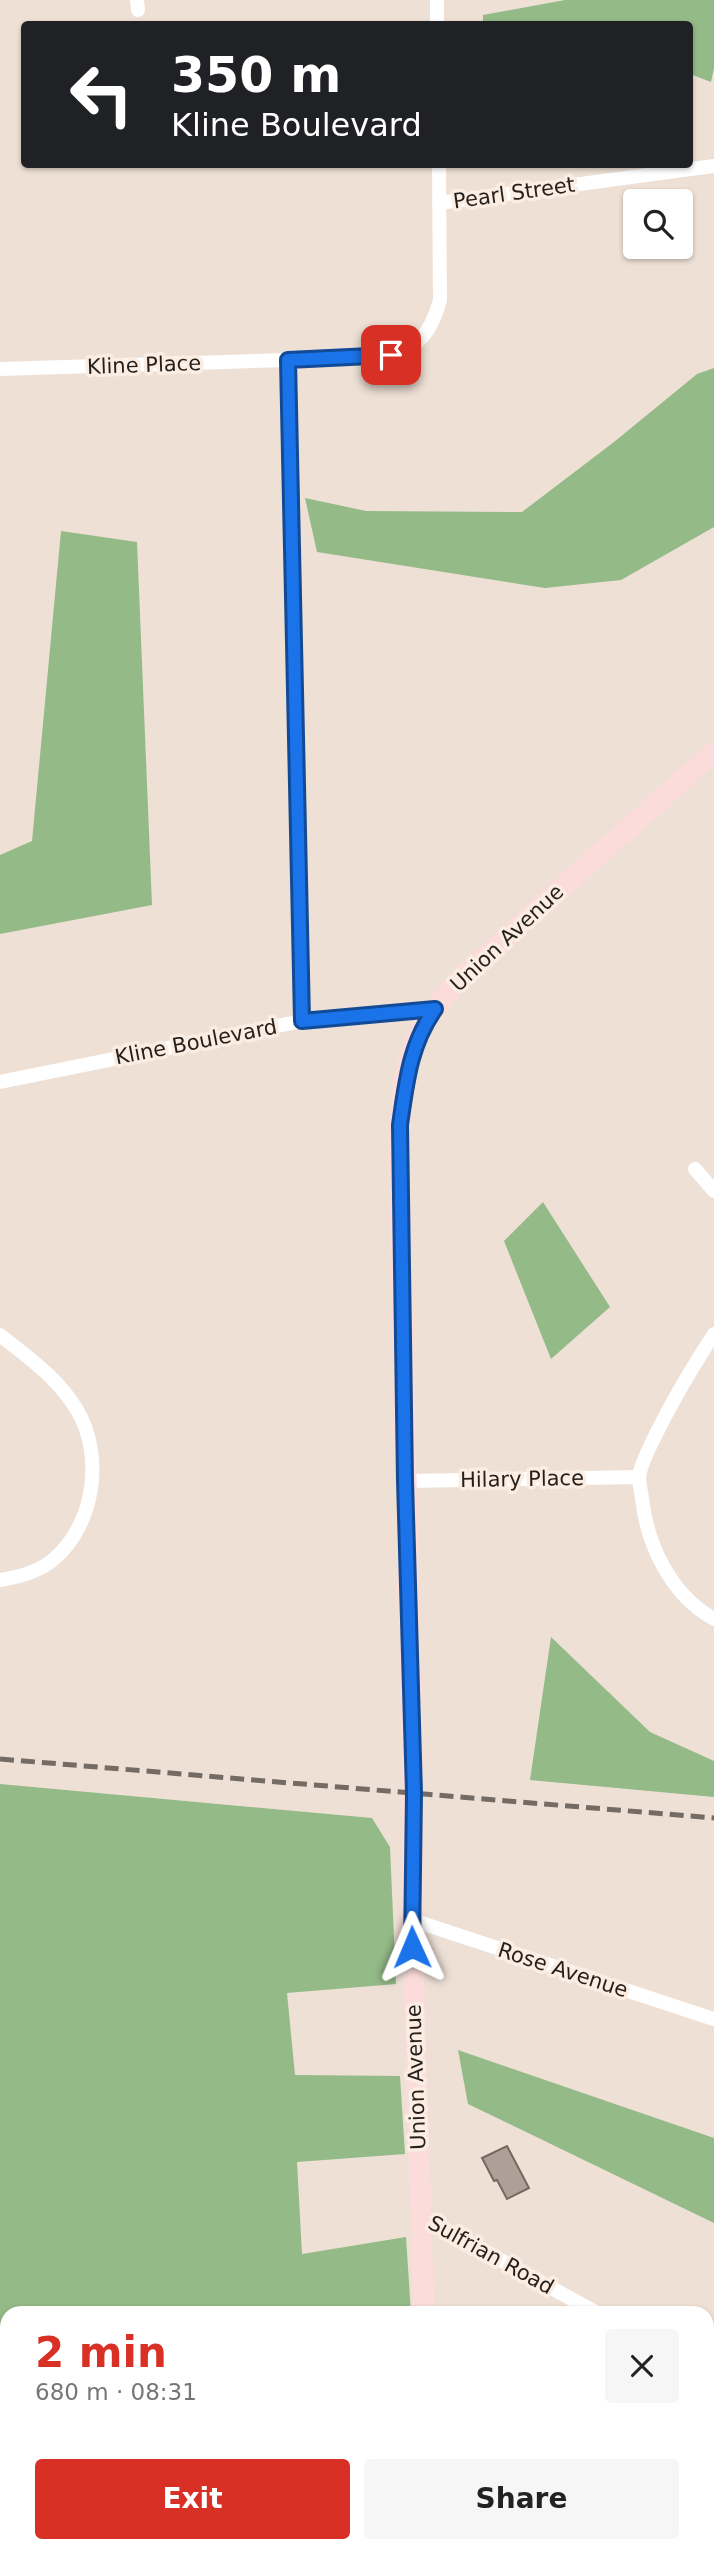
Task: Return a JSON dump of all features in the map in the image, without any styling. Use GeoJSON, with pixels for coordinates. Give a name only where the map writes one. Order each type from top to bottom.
{"type":"FeatureCollection","features":[{"type":"Feature","properties":{"kind":"main road","name":"Union Avenue"},"geometry":{"type":"LineString","coordinates":[[424,2306],[412,1920],[414,1793],[405,1481],[400,1125],[407,1072],[423,1026],[435,1009],[484,956],[714,752]]}},
{"type":"Feature","properties":{"kind":"street"},"geometry":{"type":"LineString","coordinates":[[437,0],[437,21]]}},
{"type":"Feature","properties":{"kind":"street","name":"Pearl Street"},"geometry":{"type":"LineString","coordinates":[[439,203],[714,166]]}},
{"type":"Feature","properties":{"kind":"street","name":"Kline Place"},"geometry":{"type":"LineString","coordinates":[[0,369],[380,357],[404,351],[415,345],[429,330],[440,300],[439,168]]}},
{"type":"Feature","properties":{"kind":"street"},"geometry":{"type":"LineString","coordinates":[[288,360],[302,1021]]}},
{"type":"Feature","properties":{"kind":"street","name":"Kline Boulevard"},"geometry":{"type":"LineString","coordinates":[[0,1082],[302,1021],[435,1009]]}},
{"type":"Feature","properties":{"kind":"street"},"geometry":{"type":"LineString","coordinates":[[695,1169],[714,1191]]}},
{"type":"Feature","properties":{"kind":"street"},"geometry":{"type":"LineString","coordinates":[[714,1334],[680,1387],[650,1446],[639,1478],[643,1510],[657,1556],[679,1590],[714,1619]]}},
{"type":"Feature","properties":{"kind":"street"},"geometry":{"type":"LineString","coordinates":[[0,1335],[45,1370],[64,1390],[78,1412],[88,1437],[92,1477],[84,1516],[67,1546],[53,1560],[36,1571],[0,1580]]}},
{"type":"Feature","properties":{"kind":"street","name":"Hilary Place"},"geometry":{"type":"LineString","coordinates":[[405,1481],[639,1478]]}},
{"type":"Feature","properties":{"kind":"street","name":"Rose Avenue"},"geometry":{"type":"LineString","coordinates":[[412,1920],[714,2019]]}},
{"type":"Feature","properties":{"kind":"street","name":"Sulfrian Road"},"geometry":{"type":"LineString","coordinates":[[420,2216],[583,2306]]}},
{"type":"Feature","properties":{"kind":"green space"},"geometry":{"type":"Polygon","coordinates":[[[565,0],[714,0],[714,68],[711,82],[693,75],[693,21],[483,21],[483,15],[565,0]]]}},
{"type":"Feature","properties":{"kind":"green space"},"geometry":{"type":"Polygon","coordinates":[[[714,368],[714,527],[621,580],[545,588],[317,552],[305,498],[366,511],[522,512],[697,374],[714,368]]]}},
{"type":"Feature","properties":{"kind":"green space"},"geometry":{"type":"Polygon","coordinates":[[[61,531],[137,542],[152,905],[0,934],[0,855],[32,841],[61,531]]]}},
{"type":"Feature","properties":{"kind":"green space"},"geometry":{"type":"Polygon","coordinates":[[[543,1202],[610,1307],[551,1359],[504,1241],[543,1202]]]}},
{"type":"Feature","properties":{"kind":"green space"},"geometry":{"type":"Polygon","coordinates":[[[551,1637],[650,1732],[714,1761],[714,1797],[530,1780],[551,1637]]]}},
{"type":"Feature","properties":{"kind":"green space"},"geometry":{"type":"Polygon","coordinates":[[[0,1784],[372,1818],[390,1847],[396,1984],[287,1993],[295,2075],[400,2076],[405,2154],[297,2162],[302,2254],[406,2237],[411,2306],[0,2306],[0,1784]]]}},
{"type":"Feature","properties":{"kind":"green space"},"geometry":{"type":"Polygon","coordinates":[[[458,2050],[714,2138],[714,2223],[468,2104],[458,2050]]]}},
{"type":"Feature","properties":{"kind":"building"},"geometry":{"type":"Polygon","coordinates":[[[507,2146],[529,2188],[507,2199],[482,2158],[507,2146]]]}},
{"type":"Feature","properties":{"kind":"railway"},"geometry":{"type":"LineString","coordinates":[[0,1759],[714,1818]]}},
{"type":"Feature","properties":{"kind":"route"},"geometry":{"type":"LineString","coordinates":[[391,355],[288,360],[302,1021],[435,1009],[423,1026],[407,1072],[400,1125],[405,1481],[414,1793],[412,1947]]}}]}
